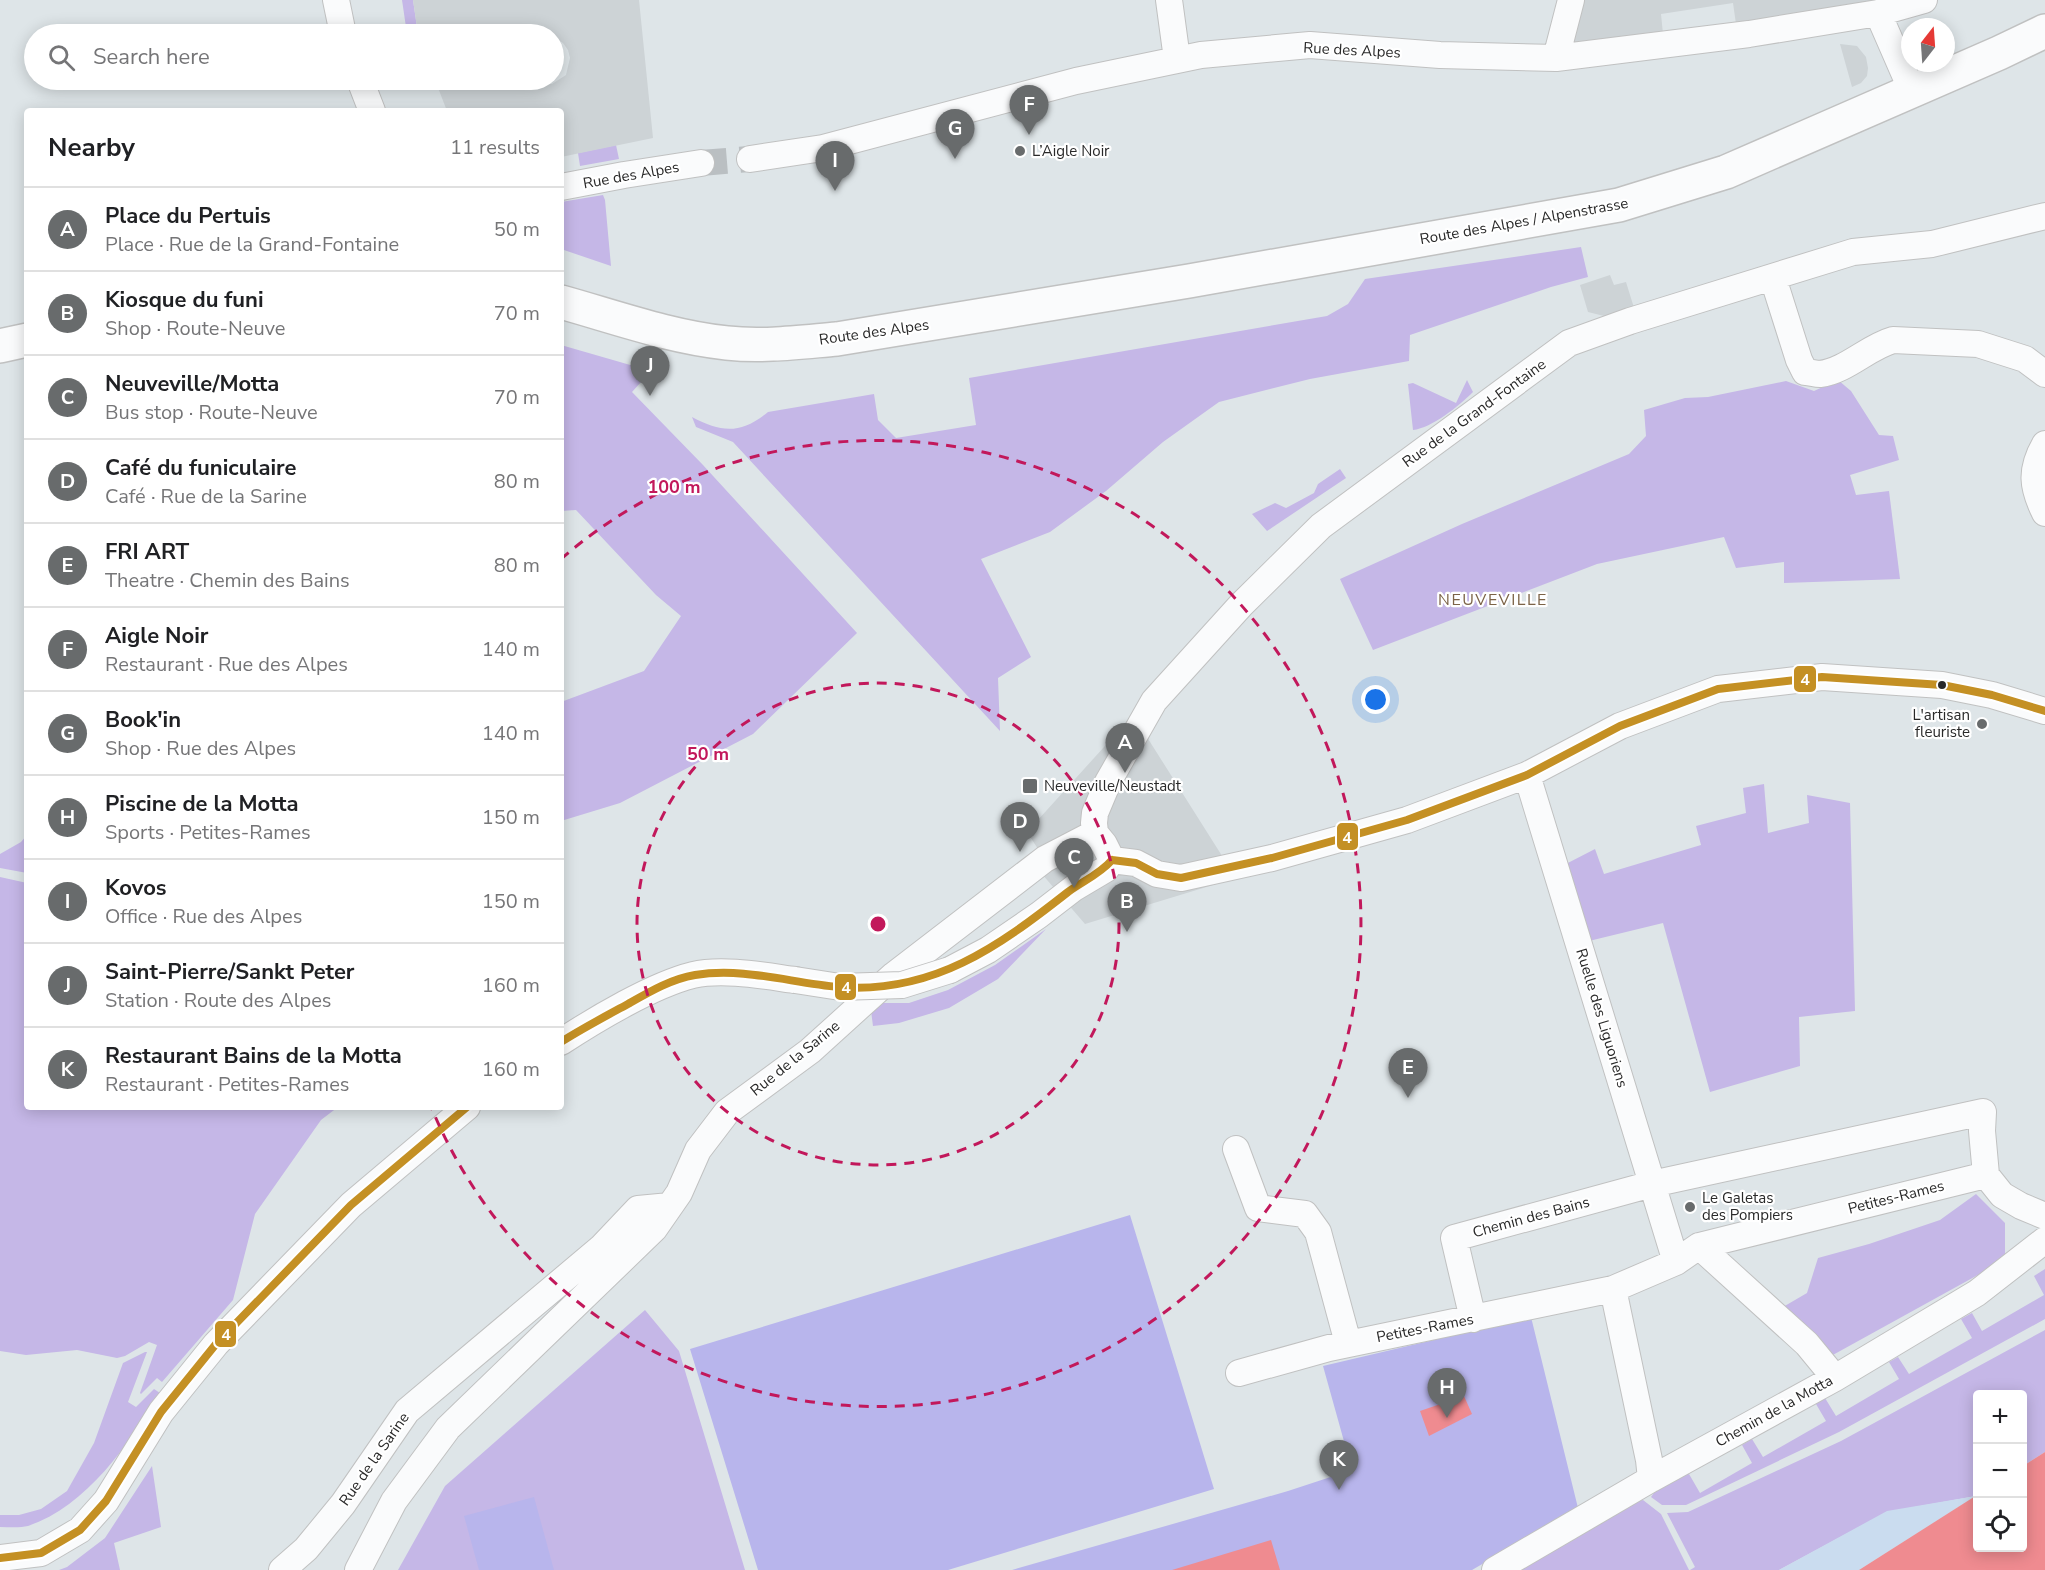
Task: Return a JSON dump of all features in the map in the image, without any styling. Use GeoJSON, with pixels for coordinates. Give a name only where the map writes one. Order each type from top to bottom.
{"type":"FeatureCollection","features":[{"type":"Feature","properties":{"kind":"main road","name":"Route des Alpes / Alpenstrasse"},"geometry":{"type":"LineString","coordinates":[[1189,281],[1619,205],[1726,172],[2045,30]]}},
{"type":"Feature","properties":{"kind":"main road","name":"Route des Alpes"},"geometry":{"type":"LineString","coordinates":[[564,303],[685,337],[728,343],[779,344],[837,339],[1189,281]]}},
{"type":"Feature","properties":{"kind":"main road"},"geometry":{"type":"LineString","coordinates":[[0,346],[24,341]]}},
{"type":"Feature","properties":{"kind":"street"},"geometry":{"type":"LineString","coordinates":[[336,0],[341,24]]}},
{"type":"Feature","properties":{"kind":"street"},"geometry":{"type":"LineString","coordinates":[[1169,0],[1178,59]]}},
{"type":"Feature","properties":{"kind":"street"},"geometry":{"type":"LineString","coordinates":[[1556,58],[1571,0]]}},
{"type":"Feature","properties":{"kind":"street","name":"Rue des Alpes"},"geometry":{"type":"LineString","coordinates":[[750,159],[823,148],[1065,84],[1178,59],[1310,45],[1440,55],[1556,58],[1727,37],[1878,13],[1924,0]]}},
{"type":"Feature","properties":{"kind":"street"},"geometry":{"type":"LineString","coordinates":[[1878,13],[1912,91]]}},
{"type":"Feature","properties":{"kind":"street"},"geometry":{"type":"LineString","coordinates":[[364,90],[371,108]]}},
{"type":"Feature","properties":{"kind":"street","name":"Rue des Alpes"},"geometry":{"type":"LineString","coordinates":[[564,186],[701,163]]}},
{"type":"Feature","properties":{"kind":"street","name":"Rue de la Grand-Fontaine"},"geometry":{"type":"LineString","coordinates":[[1095,833],[1095,813],[1099,802],[1154,701],[1241,605],[1322,526],[1569,343],[1630,321],[1853,252],[1932,244],[2045,216]]}},
{"type":"Feature","properties":{"kind":"street"},"geometry":{"type":"LineString","coordinates":[[1773,278],[1799,360],[1805,372],[1819,374],[1836,369],[1882,343],[1905,340],[1978,344],[2025,359],[2045,374]]}},
{"type":"Feature","properties":{"kind":"street"},"geometry":{"type":"LineString","coordinates":[[2045,444],[2034,471],[2035,494],[2045,513]]}},
{"type":"Feature","properties":{"kind":"street"},"geometry":{"type":"LineString","coordinates":[[1112,860],[1136,863],[1156,874],[1181,878],[1272,858],[1407,820],[1527,775],[1620,726],[1718,689],[1822,677],[1942,685],[1992,695],[2045,711]]}},
{"type":"Feature","properties":{"kind":"street","name":"Ruelle des Liguoriens"},"geometry":{"type":"LineString","coordinates":[[1527,775],[1676,1262]]}},
{"type":"Feature","properties":{"kind":"street"},"geometry":{"type":"LineString","coordinates":[[1095,833],[1112,860]]}},
{"type":"Feature","properties":{"kind":"street","name":"Rue de la Sarine"},"geometry":{"type":"LineString","coordinates":[[358,1570],[394,1501],[448,1428],[654,1229],[679,1193],[698,1150],[727,1112],[810,1051],[894,975],[1045,859],[1095,833]]}},
{"type":"Feature","properties":{"kind":"street"},"geometry":{"type":"LineString","coordinates":[[564,1040],[661,986],[695,975],[752,974],[840,987],[893,986],[931,978],[988,950],[1074,888],[1106,869],[1112,860]]}},
{"type":"Feature","properties":{"kind":"street"},"geometry":{"type":"LineString","coordinates":[[0,1558],[41,1553],[80,1530],[106,1501],[161,1412],[216,1344],[351,1205],[463,1110]]}},
{"type":"Feature","properties":{"kind":"street"},"geometry":{"type":"LineString","coordinates":[[1652,1184],[1983,1112],[1982,1131],[1986,1175],[2002,1195],[2045,1216]]}},
{"type":"Feature","properties":{"kind":"street"},"geometry":{"type":"LineString","coordinates":[[1236,1149],[1258,1208],[1305,1214],[1318,1232],[1348,1343]]}},
{"type":"Feature","properties":{"kind":"street","name":"Petites-Rames"},"geometry":{"type":"LineString","coordinates":[[1239,1373],[1348,1343],[1613,1289],[1676,1262],[1699,1246],[1986,1175]]}},
{"type":"Feature","properties":{"kind":"street","name":"Chemin des Bains"},"geometry":{"type":"LineString","coordinates":[[1473,1319],[1454,1238],[1652,1184]]}},
{"type":"Feature","properties":{"kind":"street","name":"Rue de la Sarine"},"geometry":{"type":"LineString","coordinates":[[282,1570],[306,1549],[343,1504],[407,1411],[602,1246],[638,1209],[670,1206]]}},
{"type":"Feature","properties":{"kind":"street","name":"Chemin de la Motta"},"geometry":{"type":"LineString","coordinates":[[1495,1570],[1651,1479],[1835,1378],[1977,1293],[2045,1240]]}},
{"type":"Feature","properties":{"kind":"street"},"geometry":{"type":"LineString","coordinates":[[1699,1246],[1807,1344],[1835,1378]]}},
{"type":"Feature","properties":{"kind":"street"},"geometry":{"type":"LineString","coordinates":[[1613,1289],[1651,1479]]}},
{"type":"Feature","properties":{"kind":"shaded area"},"geometry":{"type":"Polygon","coordinates":[[[402,0],[413,0],[417,24],[406,24],[402,0]]]}},
{"type":"Feature","properties":{"kind":"shaded area"},"geometry":{"type":"Polygon","coordinates":[[[413,0],[639,0],[653,138],[564,156],[564,108],[446,108],[439,90],[564,90],[564,76],[570,58],[564,44],[564,24],[417,24],[413,0]]]}},
{"type":"Feature","properties":{"kind":"shaded area"},"geometry":{"type":"Polygon","coordinates":[[[1574,0],[1894,0],[1560,53],[1574,0]],[[1733,3],[1661,14],[1663,34],[1736,24],[1733,3]]]}},
{"type":"Feature","properties":{"kind":"shaded area"},"geometry":{"type":"Polygon","coordinates":[[[1840,44],[1857,46],[1866,57],[1867,76],[1861,83],[1852,87],[1840,44]]]}},
{"type":"Feature","properties":{"kind":"shaded area"},"geometry":{"type":"Polygon","coordinates":[[[616,145],[619,159],[580,166],[578,153],[616,145]]]}},
{"type":"Feature","properties":{"kind":"shaded area"},"geometry":{"type":"Polygon","coordinates":[[[603,195],[611,266],[564,250],[564,202],[603,195]]]}},
{"type":"Feature","properties":{"kind":"shaded area"},"geometry":{"type":"Polygon","coordinates":[[[1581,247],[1588,277],[1551,287],[1410,335],[1409,361],[1310,379],[1219,402],[1163,442],[1106,491],[1050,532],[981,559],[1031,657],[998,678],[1000,731],[733,442],[696,427],[692,417],[713,426],[731,429],[749,424],[768,412],[874,394],[878,420],[896,438],[976,425],[969,378],[1327,316],[1348,304],[1365,279],[1581,247]]]}},
{"type":"Feature","properties":{"kind":"shaded area"},"geometry":{"type":"Polygon","coordinates":[[[1610,275],[1614,285],[1626,282],[1635,311],[1605,320],[1604,316],[1588,312],[1580,285],[1610,275]]]}},
{"type":"Feature","properties":{"kind":"shaded area"},"geometry":{"type":"Polygon","coordinates":[[[564,346],[651,371],[632,392],[703,465],[857,633],[753,734],[620,803],[564,820],[564,701],[644,671],[681,616],[656,595],[576,510],[564,511],[564,346]]]}},
{"type":"Feature","properties":{"kind":"shaded area"},"geometry":{"type":"Polygon","coordinates":[[[1467,380],[1473,392],[1467,398],[1437,421],[1413,430],[1408,384],[1413,383],[1456,403],[1467,380]]]}},
{"type":"Feature","properties":{"kind":"shaded area"},"geometry":{"type":"Polygon","coordinates":[[[1838,380],[1851,391],[1879,435],[1893,436],[1899,460],[1850,475],[1856,495],[1889,491],[1900,579],[1784,583],[1784,562],[1736,568],[1724,537],[1597,564],[1373,650],[1340,579],[1462,524],[1629,454],[1646,436],[1644,410],[1685,398],[1708,397],[1786,381],[1814,391],[1838,380]]]}},
{"type":"Feature","properties":{"kind":"shaded area"},"geometry":{"type":"Polygon","coordinates":[[[1340,469],[1346,478],[1267,531],[1252,514],[1275,503],[1286,508],[1314,493],[1318,484],[1340,469]]]}},
{"type":"Feature","properties":{"kind":"shaded area"},"geometry":{"type":"Polygon","coordinates":[[[1133,715],[1236,878],[1085,924],[1029,859],[1038,849],[1027,832],[1133,715]]]}},
{"type":"Feature","properties":{"kind":"shaded area"},"geometry":{"type":"Polygon","coordinates":[[[1764,784],[1768,833],[1809,823],[1807,795],[1850,803],[1855,1011],[1799,1017],[1800,1066],[1710,1092],[1663,923],[1589,941],[1562,866],[1595,849],[1604,874],[1701,845],[1696,826],[1746,813],[1743,788],[1764,784]]]}},
{"type":"Feature","properties":{"kind":"shaded area"},"geometry":{"type":"Polygon","coordinates":[[[24,838],[24,872],[0,868],[0,854],[24,838]]]}},
{"type":"Feature","properties":{"kind":"shaded area"},"geometry":{"type":"Polygon","coordinates":[[[0,877],[24,882],[24,1110],[334,1110],[321,1120],[255,1214],[233,1300],[162,1382],[157,1378],[140,1393],[157,1345],[149,1342],[117,1358],[77,1350],[26,1355],[0,1351],[0,877]]]}},
{"type":"Feature","properties":{"kind":"shaded area"},"geometry":{"type":"Polygon","coordinates":[[[1046,929],[998,979],[949,1008],[899,1023],[873,1026],[870,1003],[909,1003],[948,990],[995,965],[1046,929]]]}},
{"type":"Feature","properties":{"kind":"shaded area"},"geometry":{"type":"Polygon","coordinates":[[[1976,1194],[2005,1223],[2005,1260],[1831,1356],[1783,1307],[1807,1293],[1818,1258],[1940,1220],[1976,1194]]]}},
{"type":"Feature","properties":{"kind":"shaded area"},"geometry":{"type":"Polygon","coordinates":[[[1130,1215],[1214,1489],[948,1570],[758,1570],[690,1349],[1130,1215]]]}},
{"type":"Feature","properties":{"kind":"shaded area"},"geometry":{"type":"Polygon","coordinates":[[[2045,1269],[2045,1319],[1839,1432],[1686,1505],[1662,1505],[1651,1497],[1656,1490],[1689,1474],[1700,1493],[1752,1463],[1742,1445],[1752,1439],[1763,1457],[1826,1421],[1816,1404],[1825,1398],[1836,1416],[1899,1379],[1889,1362],[1898,1357],[1909,1374],[1972,1338],[1961,1319],[1972,1313],[1982,1331],[2044,1295],[2034,1276],[2045,1269]]]}},
{"type":"Feature","properties":{"kind":"shaded area"},"geometry":{"type":"Polygon","coordinates":[[[645,1310],[679,1351],[745,1570],[398,1570],[445,1486],[645,1310]]]}},
{"type":"Feature","properties":{"kind":"shaded area"},"geometry":{"type":"Polygon","coordinates":[[[1531,1317],[1578,1508],[1472,1570],[1012,1570],[1288,1491],[1352,1470],[1323,1366],[1531,1317]]]}},
{"type":"Feature","properties":{"kind":"shaded area"},"geometry":{"type":"Polygon","coordinates":[[[2045,1330],[2045,1452],[2027,1463],[2027,1390],[1973,1390],[1973,1497],[1887,1512],[1779,1570],[1690,1570],[1695,1567],[1667,1513],[1688,1512],[1841,1441],[2045,1330]]]}},
{"type":"Feature","properties":{"kind":"shaded area"},"geometry":{"type":"Polygon","coordinates":[[[147,1352],[128,1402],[136,1407],[154,1389],[160,1393],[120,1452],[88,1489],[49,1517],[28,1526],[0,1527],[0,1515],[19,1515],[41,1509],[67,1491],[94,1443],[123,1363],[147,1352]]]}},
{"type":"Feature","properties":{"kind":"shaded area"},"geometry":{"type":"Polygon","coordinates":[[[1464,1396],[1472,1414],[1429,1436],[1420,1411],[1464,1396]]]}},
{"type":"Feature","properties":{"kind":"shaded area"},"geometry":{"type":"Polygon","coordinates":[[[2045,1452],[2045,1570],[1859,1570],[1973,1498],[1973,1552],[2027,1552],[2027,1463],[2045,1452]]]}},
{"type":"Feature","properties":{"kind":"shaded area"},"geometry":{"type":"Polygon","coordinates":[[[152,1466],[161,1527],[114,1543],[120,1570],[59,1570],[67,1567],[105,1538],[152,1466]]]}},
{"type":"Feature","properties":{"kind":"shaded area"},"geometry":{"type":"Polygon","coordinates":[[[534,1497],[554,1570],[479,1570],[464,1516],[534,1497]]]}},
{"type":"Feature","properties":{"kind":"shaded area"},"geometry":{"type":"Polygon","coordinates":[[[1643,1500],[1661,1514],[1689,1570],[1517,1570],[1638,1501],[1643,1500]]]}},
{"type":"Feature","properties":{"kind":"shaded area"},"geometry":{"type":"Polygon","coordinates":[[[1271,1540],[1280,1570],[1172,1570],[1271,1540]]]}},
{"type":"Feature","properties":{"kind":"sand"},"geometry":{"type":"Polygon","coordinates":[[[1973,1497],[1859,1570],[1779,1570],[1887,1511],[1973,1497]]]}},
{"type":"Feature","properties":{"kind":"tunnel"},"geometry":{"type":"LineString","coordinates":[[701,163],[750,159]]}},
{"type":"Feature","properties":{"kind":"transit line","name":"4"},"geometry":{"type":"LineString","coordinates":[[1112,860],[1136,863],[1157,874],[1181,878],[1272,858],[1407,820],[1527,775],[1620,726],[1718,689],[1822,677],[1942,685],[1992,695],[2045,711]]}},
{"type":"Feature","properties":{"kind":"transit line","name":"4"},"geometry":{"type":"LineString","coordinates":[[564,1040],[652,991],[695,975],[749,974],[839,987],[873,987],[905,983],[934,975],[990,948],[1112,860]]}},
{"type":"Feature","properties":{"kind":"transit line","name":"4"},"geometry":{"type":"LineString","coordinates":[[0,1558],[41,1553],[80,1530],[106,1501],[161,1412],[216,1344],[351,1205],[463,1110]]}},
{"type":"Feature","properties":{"kind":"place","name":"Aigle Noir"},"geometry":{"type":"Point","coordinates":[1029,135]}},
{"type":"Feature","properties":{"kind":"place","name":"L’Aigle Noir"},"geometry":{"type":"Point","coordinates":[1020,151]}},
{"type":"Feature","properties":{"kind":"place","name":"Book'in"},"geometry":{"type":"Point","coordinates":[955,159]}},
{"type":"Feature","properties":{"kind":"place","name":"Kovos"},"geometry":{"type":"Point","coordinates":[835,191]}},
{"type":"Feature","properties":{"kind":"place","name":"Saint-Pierre/Sankt Peter"},"geometry":{"type":"Point","coordinates":[650,396]}},
{"type":"Feature","properties":{"kind":"place","name":"L'artisan fleuriste"},"geometry":{"type":"Point","coordinates":[1982,724]}},
{"type":"Feature","properties":{"kind":"place","name":"Place du Pertuis"},"geometry":{"type":"Point","coordinates":[1125,773]}},
{"type":"Feature","properties":{"kind":"place","name":"Neuveville/Neustadt"},"geometry":{"type":"Point","coordinates":[1030,786]}},
{"type":"Feature","properties":{"kind":"place","name":"Café du funiculaire"},"geometry":{"type":"Point","coordinates":[1020,852]}},
{"type":"Feature","properties":{"kind":"place","name":"Neuveville/Motta"},"geometry":{"type":"Point","coordinates":[1074,888]}},
{"type":"Feature","properties":{"kind":"place","name":"Kiosque du funi"},"geometry":{"type":"Point","coordinates":[1127,932]}},
{"type":"Feature","properties":{"kind":"place","name":"FRI ART"},"geometry":{"type":"Point","coordinates":[1408,1098]}},
{"type":"Feature","properties":{"kind":"place","name":"Le Galetas des Pompiers"},"geometry":{"type":"Point","coordinates":[1690,1207]}},
{"type":"Feature","properties":{"kind":"place","name":"Piscine de la Motta"},"geometry":{"type":"Point","coordinates":[1447,1418]}},
{"type":"Feature","properties":{"kind":"place","name":"Restaurant Bains de la Motta"},"geometry":{"type":"Point","coordinates":[1339,1490]}},
{"type":"Feature","properties":{"kind":"district","name":"NEUVEVILLE"},"geometry":{"type":"Point","coordinates":[1493,600]}}]}
